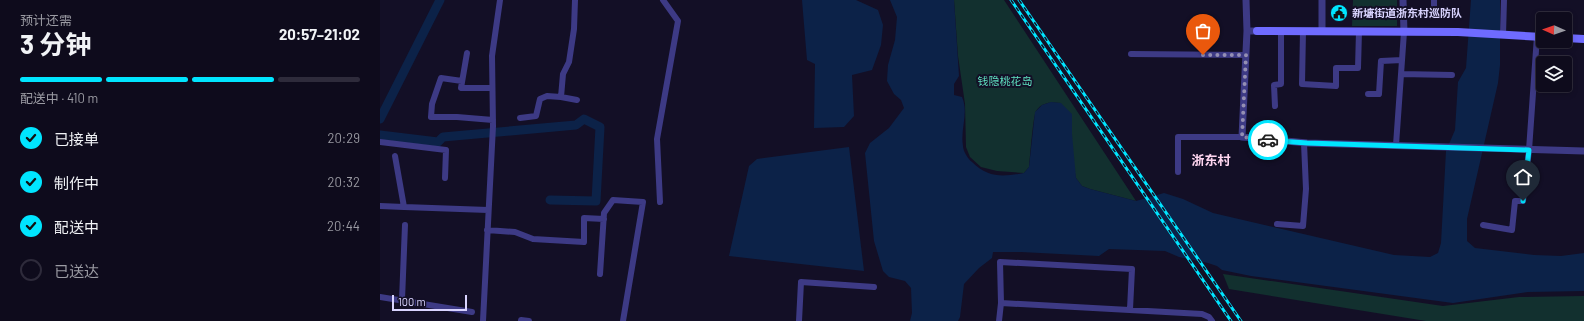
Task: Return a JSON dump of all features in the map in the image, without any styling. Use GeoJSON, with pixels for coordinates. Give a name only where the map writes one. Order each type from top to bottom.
{"type":"FeatureCollection","features":[{"type":"Feature","properties":{"kind":"main road"},"geometry":{"type":"LineString","coordinates":[[1257,31],[1458,32],[1536,36]]}},
{"type":"Feature","properties":{"kind":"main road"},"geometry":{"type":"LineString","coordinates":[[1572,38],[1584,39]]}},
{"type":"Feature","properties":{"kind":"street"},"geometry":{"type":"LineString","coordinates":[[483,321],[493,123],[492,56],[500,0]]}},
{"type":"Feature","properties":{"kind":"street"},"geometry":{"type":"LineString","coordinates":[[561,97],[563,74],[569,62],[574,29],[575,0]]}},
{"type":"Feature","properties":{"kind":"street"},"geometry":{"type":"LineString","coordinates":[[660,202],[657,139],[678,21],[663,0]]}},
{"type":"Feature","properties":{"kind":"street"},"geometry":{"type":"LineString","coordinates":[[1242,137],[1247,31],[1246,0]]}},
{"type":"Feature","properties":{"kind":"street"},"geometry":{"type":"LineString","coordinates":[[1322,0],[1322,31]]}},
{"type":"Feature","properties":{"kind":"street"},"geometry":{"type":"LineString","coordinates":[[1396,145],[1404,32],[1403,0]]}},
{"type":"Feature","properties":{"kind":"street"},"geometry":{"type":"LineString","coordinates":[[1403,11],[1434,12],[1434,0]]}},
{"type":"Feature","properties":{"kind":"street"},"geometry":{"type":"LineString","coordinates":[[1504,0],[1504,34]]}},
{"type":"Feature","properties":{"kind":"street"},"geometry":{"type":"LineString","coordinates":[[1247,31],[1257,31]]}},
{"type":"Feature","properties":{"kind":"street"},"geometry":{"type":"LineString","coordinates":[[1275,106],[1274,84],[1281,84],[1281,31]]}},
{"type":"Feature","properties":{"kind":"street"},"geometry":{"type":"LineString","coordinates":[[1303,31],[1302,84],[1336,86],[1336,68],[1358,68],[1358,31]]}},
{"type":"Feature","properties":{"kind":"street"},"geometry":{"type":"LineString","coordinates":[[1483,225],[1512,230],[1516,201],[1523,201],[1539,48]]}},
{"type":"Feature","properties":{"kind":"street"},"geometry":{"type":"LineString","coordinates":[[467,53],[461,88],[492,88]]}},
{"type":"Feature","properties":{"kind":"street"},"geometry":{"type":"LineString","coordinates":[[1131,54],[1246,55]]}},
{"type":"Feature","properties":{"kind":"street"},"geometry":{"type":"LineString","coordinates":[[1368,94],[1379,94],[1381,62],[1402,60]]}},
{"type":"Feature","properties":{"kind":"street"},"geometry":{"type":"LineString","coordinates":[[1401,74],[1452,75]]}},
{"type":"Feature","properties":{"kind":"street"},"geometry":{"type":"LineString","coordinates":[[462,82],[441,78],[432,104],[431,116],[457,117],[493,123]]}},
{"type":"Feature","properties":{"kind":"street"},"geometry":{"type":"LineString","coordinates":[[520,118],[536,116],[540,99],[547,96],[576,100]]}},
{"type":"Feature","properties":{"kind":"street"},"geometry":{"type":"LineString","coordinates":[[1178,172],[1178,137],[1242,137],[1304,143],[1584,151],[1584,156]]}},
{"type":"Feature","properties":{"kind":"street"},"geometry":{"type":"LineString","coordinates":[[380,142],[446,150],[445,178]]}},
{"type":"Feature","properties":{"kind":"street"},"geometry":{"type":"LineString","coordinates":[[1277,224],[1303,226],[1306,189],[1304,143]]}},
{"type":"Feature","properties":{"kind":"street"},"geometry":{"type":"LineString","coordinates":[[395,156],[404,207]]}},
{"type":"Feature","properties":{"kind":"street"},"geometry":{"type":"LineString","coordinates":[[600,274],[604,213],[613,200],[643,202],[623,321]]}},
{"type":"Feature","properties":{"kind":"street"},"geometry":{"type":"LineString","coordinates":[[380,206],[488,210]]}},
{"type":"Feature","properties":{"kind":"street"},"geometry":{"type":"LineString","coordinates":[[487,230],[515,232],[533,239],[584,242],[584,218],[604,219]]}},
{"type":"Feature","properties":{"kind":"street"},"geometry":{"type":"LineString","coordinates":[[402,300],[405,226]]}},
{"type":"Feature","properties":{"kind":"street"},"geometry":{"type":"LineString","coordinates":[[999,321],[1001,302],[1000,262],[1132,269],[1130,310]]}},
{"type":"Feature","properties":{"kind":"street"},"geometry":{"type":"LineString","coordinates":[[799,321],[801,282],[874,287]]}},
{"type":"Feature","properties":{"kind":"street"},"geometry":{"type":"LineString","coordinates":[[380,297],[472,312]]}},
{"type":"Feature","properties":{"kind":"street"},"geometry":{"type":"LineString","coordinates":[[1001,302],[1202,314],[1209,317],[1212,321]]}},
{"type":"Feature","properties":{"kind":"street"},"geometry":{"type":"LineString","coordinates":[[521,320],[529,321]]}},
{"type":"Feature","properties":{"kind":"green space","name":"钱隐桃花岛"},"geometry":{"type":"Polygon","coordinates":[[[954,0],[1004,0],[1136,201],[1082,186],[1076,178],[1061,103],[1047,103],[1038,108],[1036,111],[1029,167],[1024,173],[997,171],[981,167],[970,157],[966,147],[965,104],[958,56],[954,0]]]}},
{"type":"Feature","properties":{"kind":"green space"},"geometry":{"type":"Polygon","coordinates":[[[1353,0],[1397,0],[1397,26],[1352,26],[1353,0]]]}},
{"type":"Feature","properties":{"kind":"green space"},"geometry":{"type":"Polygon","coordinates":[[[1223,274],[1443,306],[1519,297],[1584,296],[1584,321],[1426,321],[1229,289],[1223,274]]]}},
{"type":"Feature","properties":{"kind":"water"},"geometry":{"type":"Polygon","coordinates":[[[802,0],[856,0],[878,10],[883,25],[881,45],[872,70],[852,75],[854,116],[844,127],[814,128],[815,64],[807,60],[802,0]]]}},
{"type":"Feature","properties":{"kind":"water"},"geometry":{"type":"Polygon","coordinates":[[[890,0],[954,0],[959,76],[954,84],[954,95],[962,97],[964,103],[965,115],[962,140],[963,148],[969,159],[978,167],[990,174],[1009,175],[1024,173],[1029,167],[1035,112],[1042,105],[1051,102],[1061,103],[1072,114],[1072,134],[1076,178],[1082,186],[1136,201],[1164,193],[1183,199],[1213,213],[1394,255],[1430,257],[1438,253],[1441,243],[1446,151],[1455,130],[1458,82],[1466,68],[1471,0],[1500,0],[1500,65],[1498,83],[1467,219],[1467,241],[1475,248],[1534,255],[1561,256],[1584,253],[1584,291],[1528,292],[1453,303],[1251,276],[1222,270],[1217,266],[1208,263],[1179,257],[1165,251],[1109,249],[1099,256],[993,252],[992,258],[979,268],[964,284],[960,317],[958,321],[910,321],[912,313],[911,288],[905,281],[889,277],[883,271],[874,241],[865,153],[870,143],[889,128],[904,108],[901,100],[894,94],[887,81],[888,65],[895,40],[897,17],[890,0]]]}},
{"type":"Feature","properties":{"kind":"water"},"geometry":{"type":"Polygon","coordinates":[[[849,147],[864,271],[729,256],[749,166],[757,159],[849,147]]]}},
{"type":"Feature","properties":{"kind":"waterway"},"geometry":{"type":"LineString","coordinates":[[380,119],[440,0]]}},
{"type":"Feature","properties":{"kind":"waterway"},"geometry":{"type":"LineString","coordinates":[[380,135],[438,142],[443,137],[576,125],[584,119],[600,127],[596,201],[550,200]]}},
{"type":"Feature","properties":{"kind":"railway"},"geometry":{"type":"LineString","coordinates":[[1011,0],[1231,321]]}},
{"type":"Feature","properties":{"kind":"railway"},"geometry":{"type":"LineString","coordinates":[[1019,0],[1241,321]]}},
{"type":"Feature","properties":{"kind":"way so far"},"geometry":{"type":"LineString","coordinates":[[1203,55],[1246,55],[1242,137],[1268,140]]}},
{"type":"Feature","properties":{"kind":"place","name":"新塘街道浙东村巡防队"},"geometry":{"type":"Point","coordinates":[1339,13]}},
{"type":"Feature","properties":{"kind":"district","name":"浙东村"},"geometry":{"type":"Point","coordinates":[1211,160]}},
{"type":"Feature","properties":{"kind":"route"},"geometry":{"type":"LineString","coordinates":[[1268,140],[1307,143],[1529,150],[1523,201]]}}]}
